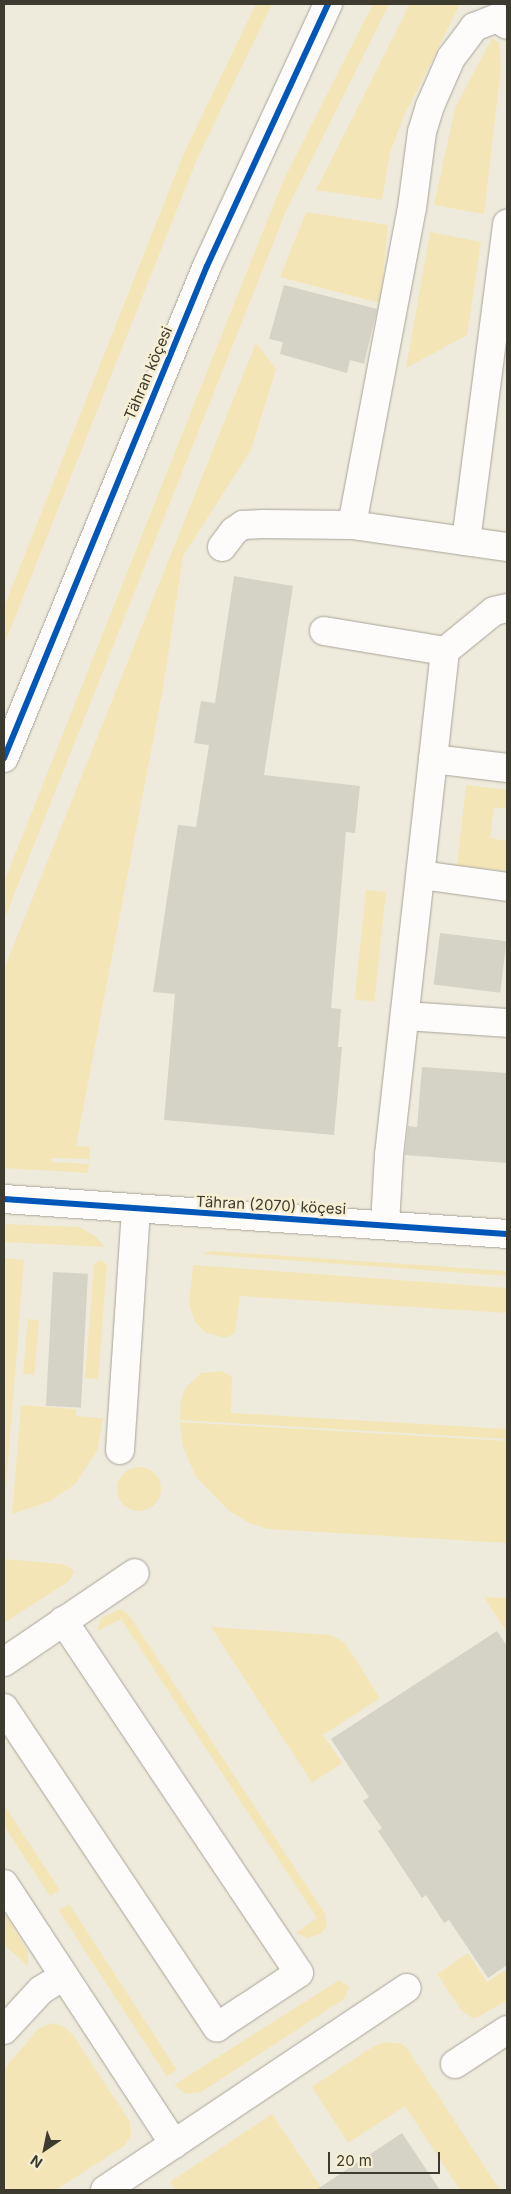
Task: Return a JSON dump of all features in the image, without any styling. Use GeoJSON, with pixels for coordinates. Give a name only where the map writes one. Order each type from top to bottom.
{"type":"FeatureCollection","features":[{"type":"Feature","properties":{"kind":"street","name":"Tähran köçesi"},"geometry":{"type":"LineString","coordinates":[[4,758],[207,266],[328,4]]}},
{"type":"Feature","properties":{"kind":"street"},"geometry":{"type":"LineString","coordinates":[[352,525],[412,208],[424,123],[439,80],[460,43],[474,27],[504,16]]}},
{"type":"Feature","properties":{"kind":"street"},"geometry":{"type":"LineString","coordinates":[[466,541],[507,224]]}},
{"type":"Feature","properties":{"kind":"street"},"geometry":{"type":"LineString","coordinates":[[222,547],[234,531],[243,525],[352,525],[507,547]]}},
{"type":"Feature","properties":{"kind":"street"},"geometry":{"type":"LineString","coordinates":[[385,1224],[404,1016],[445,651],[494,611],[507,608]]}},
{"type":"Feature","properties":{"kind":"street"},"geometry":{"type":"LineString","coordinates":[[324,631],[445,651]]}},
{"type":"Feature","properties":{"kind":"street"},"geometry":{"type":"LineString","coordinates":[[433,759],[507,768]]}},
{"type":"Feature","properties":{"kind":"street"},"geometry":{"type":"LineString","coordinates":[[421,875],[507,887]]}},
{"type":"Feature","properties":{"kind":"street"},"geometry":{"type":"LineString","coordinates":[[404,1016],[507,1023]]}},
{"type":"Feature","properties":{"kind":"street","name":"Tähran (2070) köçesi"},"geometry":{"type":"LineString","coordinates":[[4,1199],[136,1210],[385,1224],[507,1234]]}},
{"type":"Feature","properties":{"kind":"street"},"geometry":{"type":"LineString","coordinates":[[120,1450],[136,1210]]}},
{"type":"Feature","properties":{"kind":"street"},"geometry":{"type":"LineString","coordinates":[[4,1662],[135,1573]]}},
{"type":"Feature","properties":{"kind":"street"},"geometry":{"type":"LineString","coordinates":[[4,1708],[217,2027],[299,1973],[63,1621]]}},
{"type":"Feature","properties":{"kind":"street"},"geometry":{"type":"LineString","coordinates":[[4,1884],[174,2144]]}},
{"type":"Feature","properties":{"kind":"street"},"geometry":{"type":"LineString","coordinates":[[4,2030],[41,1990],[64,1976]]}},
{"type":"Feature","properties":{"kind":"street"},"geometry":{"type":"LineString","coordinates":[[105,2190],[406,1988]]}},
{"type":"Feature","properties":{"kind":"street"},"geometry":{"type":"LineString","coordinates":[[456,2064],[507,2030]]}},
{"type":"Feature","properties":{"kind":"shaded area"},"geometry":{"type":"Polygon","coordinates":[[[256,4],[272,4],[197,159],[4,645],[4,607],[184,153],[256,4]]]}},
{"type":"Feature","properties":{"kind":"shaded area"},"geometry":{"type":"Polygon","coordinates":[[[373,4],[389,4],[286,211],[4,920],[4,882],[257,246],[285,177],[373,4]]]}},
{"type":"Feature","properties":{"kind":"shaded area"},"geometry":{"type":"Polygon","coordinates":[[[410,4],[460,4],[403,118],[390,153],[382,200],[316,190],[410,4]]]}},
{"type":"Feature","properties":{"kind":"shaded area"},"geometry":{"type":"Polygon","coordinates":[[[492,38],[499,43],[501,68],[484,214],[434,205],[455,108],[492,38]]]}},
{"type":"Feature","properties":{"kind":"shaded area"},"geometry":{"type":"Polygon","coordinates":[[[306,212],[388,225],[380,303],[280,277],[306,212]]]}},
{"type":"Feature","properties":{"kind":"shaded area"},"geometry":{"type":"Polygon","coordinates":[[[430,232],[481,242],[467,335],[406,368],[430,232]]]}},
{"type":"Feature","properties":{"kind":"shaded area"},"geometry":{"type":"Polygon","coordinates":[[[256,343],[276,369],[251,450],[183,556],[163,688],[76,1146],[90,1147],[89,1159],[51,1158],[51,1162],[89,1164],[88,1173],[4,1168],[4,969],[256,343]]]}},
{"type":"Feature","properties":{"kind":"shaded area"},"geometry":{"type":"Polygon","coordinates":[[[466,785],[507,790],[507,809],[494,807],[490,838],[507,841],[507,871],[457,865],[466,785]]]}},
{"type":"Feature","properties":{"kind":"shaded area"},"geometry":{"type":"Polygon","coordinates":[[[366,890],[386,892],[374,1001],[355,999],[366,890]]]}},
{"type":"Feature","properties":{"kind":"shaded area"},"geometry":{"type":"Polygon","coordinates":[[[4,1224],[79,1227],[95,1236],[105,1247],[4,1242],[4,1224]]]}},
{"type":"Feature","properties":{"kind":"shaded area"},"geometry":{"type":"Polygon","coordinates":[[[212,1251],[507,1271],[507,1276],[201,1254],[212,1251]]]}},
{"type":"Feature","properties":{"kind":"shaded area"},"geometry":{"type":"Polygon","coordinates":[[[4,1258],[24,1260],[4,1513],[4,1258]]]}},
{"type":"Feature","properties":{"kind":"shaded area"},"geometry":{"type":"Polygon","coordinates":[[[101,1260],[107,1265],[98,1379],[85,1378],[94,1264],[101,1260]]]}},
{"type":"Feature","properties":{"kind":"shaded area"},"geometry":{"type":"Polygon","coordinates":[[[193,1265],[507,1288],[507,1313],[240,1296],[235,1332],[228,1337],[221,1337],[205,1332],[195,1322],[189,1304],[193,1265]]]}},
{"type":"Feature","properties":{"kind":"shaded area"},"geometry":{"type":"Polygon","coordinates":[[[28,1319],[39,1320],[34,1375],[23,1374],[28,1319]]]}},
{"type":"Feature","properties":{"kind":"shaded area"},"geometry":{"type":"Polygon","coordinates":[[[221,1371],[232,1377],[231,1413],[507,1429],[507,1439],[180,1420],[181,1400],[186,1387],[201,1373],[221,1371]]]}},
{"type":"Feature","properties":{"kind":"shaded area"},"geometry":{"type":"Polygon","coordinates":[[[21,1405],[76,1409],[76,1416],[103,1418],[97,1451],[75,1484],[51,1501],[12,1514],[21,1405]]]}},
{"type":"Feature","properties":{"kind":"shaded area"},"geometry":{"type":"Polygon","coordinates":[[[180,1422],[507,1441],[507,1543],[268,1529],[249,1523],[228,1510],[196,1477],[183,1447],[180,1422]]]}},
{"type":"Feature","properties":{"kind":"shaded area"},"geometry":{"type":"Polygon","coordinates":[[[139,1467],[151,1471],[157,1477],[161,1489],[157,1501],[151,1507],[139,1511],[127,1507],[121,1501],[117,1489],[121,1477],[127,1471],[139,1467]]]}},
{"type":"Feature","properties":{"kind":"shaded area"},"geometry":{"type":"Polygon","coordinates":[[[4,1559],[62,1564],[72,1569],[74,1573],[69,1581],[4,1623],[4,1559]]]}},
{"type":"Feature","properties":{"kind":"shaded area"},"geometry":{"type":"Polygon","coordinates":[[[484,1597],[507,1598],[507,1632],[484,1597]]]}},
{"type":"Feature","properties":{"kind":"shaded area"},"geometry":{"type":"Polygon","coordinates":[[[121,1609],[129,1615],[325,1914],[327,1926],[320,1934],[308,1938],[296,1933],[317,1918],[121,1619],[97,1631],[101,1618],[121,1609]]]}},
{"type":"Feature","properties":{"kind":"shaded area"},"geometry":{"type":"Polygon","coordinates":[[[211,1627],[331,1635],[345,1643],[380,1698],[323,1735],[342,1763],[312,1783],[211,1627]]]}},
{"type":"Feature","properties":{"kind":"shaded area"},"geometry":{"type":"Polygon","coordinates":[[[4,1805],[60,1890],[50,1896],[4,1826],[4,1805]]]}},
{"type":"Feature","properties":{"kind":"shaded area"},"geometry":{"type":"Polygon","coordinates":[[[69,1904],[177,2070],[167,2077],[59,1911],[69,1904]]]}},
{"type":"Feature","properties":{"kind":"shaded area"},"geometry":{"type":"Polygon","coordinates":[[[4,1913],[28,1952],[28,1966],[4,1945],[4,1913]]]}},
{"type":"Feature","properties":{"kind":"shaded area"},"geometry":{"type":"Polygon","coordinates":[[[468,1953],[487,1982],[507,1969],[507,2000],[478,2017],[472,2018],[461,2010],[437,1974],[468,1953]]]}},
{"type":"Feature","properties":{"kind":"shaded area"},"geometry":{"type":"Polygon","coordinates":[[[339,1980],[349,1987],[344,1999],[201,2092],[186,2094],[174,2085],[339,1980]]]}},
{"type":"Feature","properties":{"kind":"shaded area"},"geometry":{"type":"Polygon","coordinates":[[[51,2023],[63,2026],[73,2035],[130,2122],[131,2136],[124,2146],[56,2190],[4,2190],[4,2069],[38,2029],[51,2023]]]}},
{"type":"Feature","properties":{"kind":"shaded area"},"geometry":{"type":"Polygon","coordinates":[[[388,2042],[402,2044],[408,2050],[500,2190],[460,2190],[405,2106],[348,2143],[312,2087],[374,2046],[388,2042]]]}},
{"type":"Feature","properties":{"kind":"shaded area"},"geometry":{"type":"Polygon","coordinates":[[[272,2114],[323,2190],[176,2190],[170,2182],[272,2114]]]}},
{"type":"Feature","properties":{"kind":"building"},"geometry":{"type":"Polygon","coordinates":[[[284,285],[377,309],[364,364],[350,360],[347,373],[280,354],[283,342],[269,339],[284,285]]]}},
{"type":"Feature","properties":{"kind":"building"},"geometry":{"type":"Polygon","coordinates":[[[234,576],[293,586],[264,775],[360,786],[355,833],[346,832],[331,1008],[341,1009],[338,1047],[342,1047],[334,1135],[164,1120],[175,994],[153,992],[178,825],[196,827],[209,745],[194,743],[201,701],[215,703],[234,576]]]}},
{"type":"Feature","properties":{"kind":"building"},"geometry":{"type":"Polygon","coordinates":[[[440,933],[507,941],[500,993],[434,985],[440,933]]]}},
{"type":"Feature","properties":{"kind":"building"},"geometry":{"type":"Polygon","coordinates":[[[422,1067],[507,1073],[507,1163],[405,1155],[408,1126],[417,1127],[422,1067]]]}},
{"type":"Feature","properties":{"kind":"building"},"geometry":{"type":"Polygon","coordinates":[[[53,1272],[88,1274],[81,1408],[46,1406],[53,1272]]]}},
{"type":"Feature","properties":{"kind":"building"},"geometry":{"type":"Polygon","coordinates":[[[497,1631],[507,1646],[507,1965],[488,1978],[449,1920],[444,1923],[426,1895],[422,1898],[378,1831],[382,1828],[363,1801],[369,1797],[331,1739],[497,1631]]]}},
{"type":"Feature","properties":{"kind":"building"},"geometry":{"type":"Polygon","coordinates":[[[402,2133],[440,2190],[316,2190],[402,2133]]]}},
{"type":"Feature","properties":{"kind":"cycle path"},"geometry":{"type":"LineString","coordinates":[[4,758],[207,266],[328,4]]}},
{"type":"Feature","properties":{"kind":"cycle path"},"geometry":{"type":"LineString","coordinates":[[4,1199],[507,1234]]}}]}
